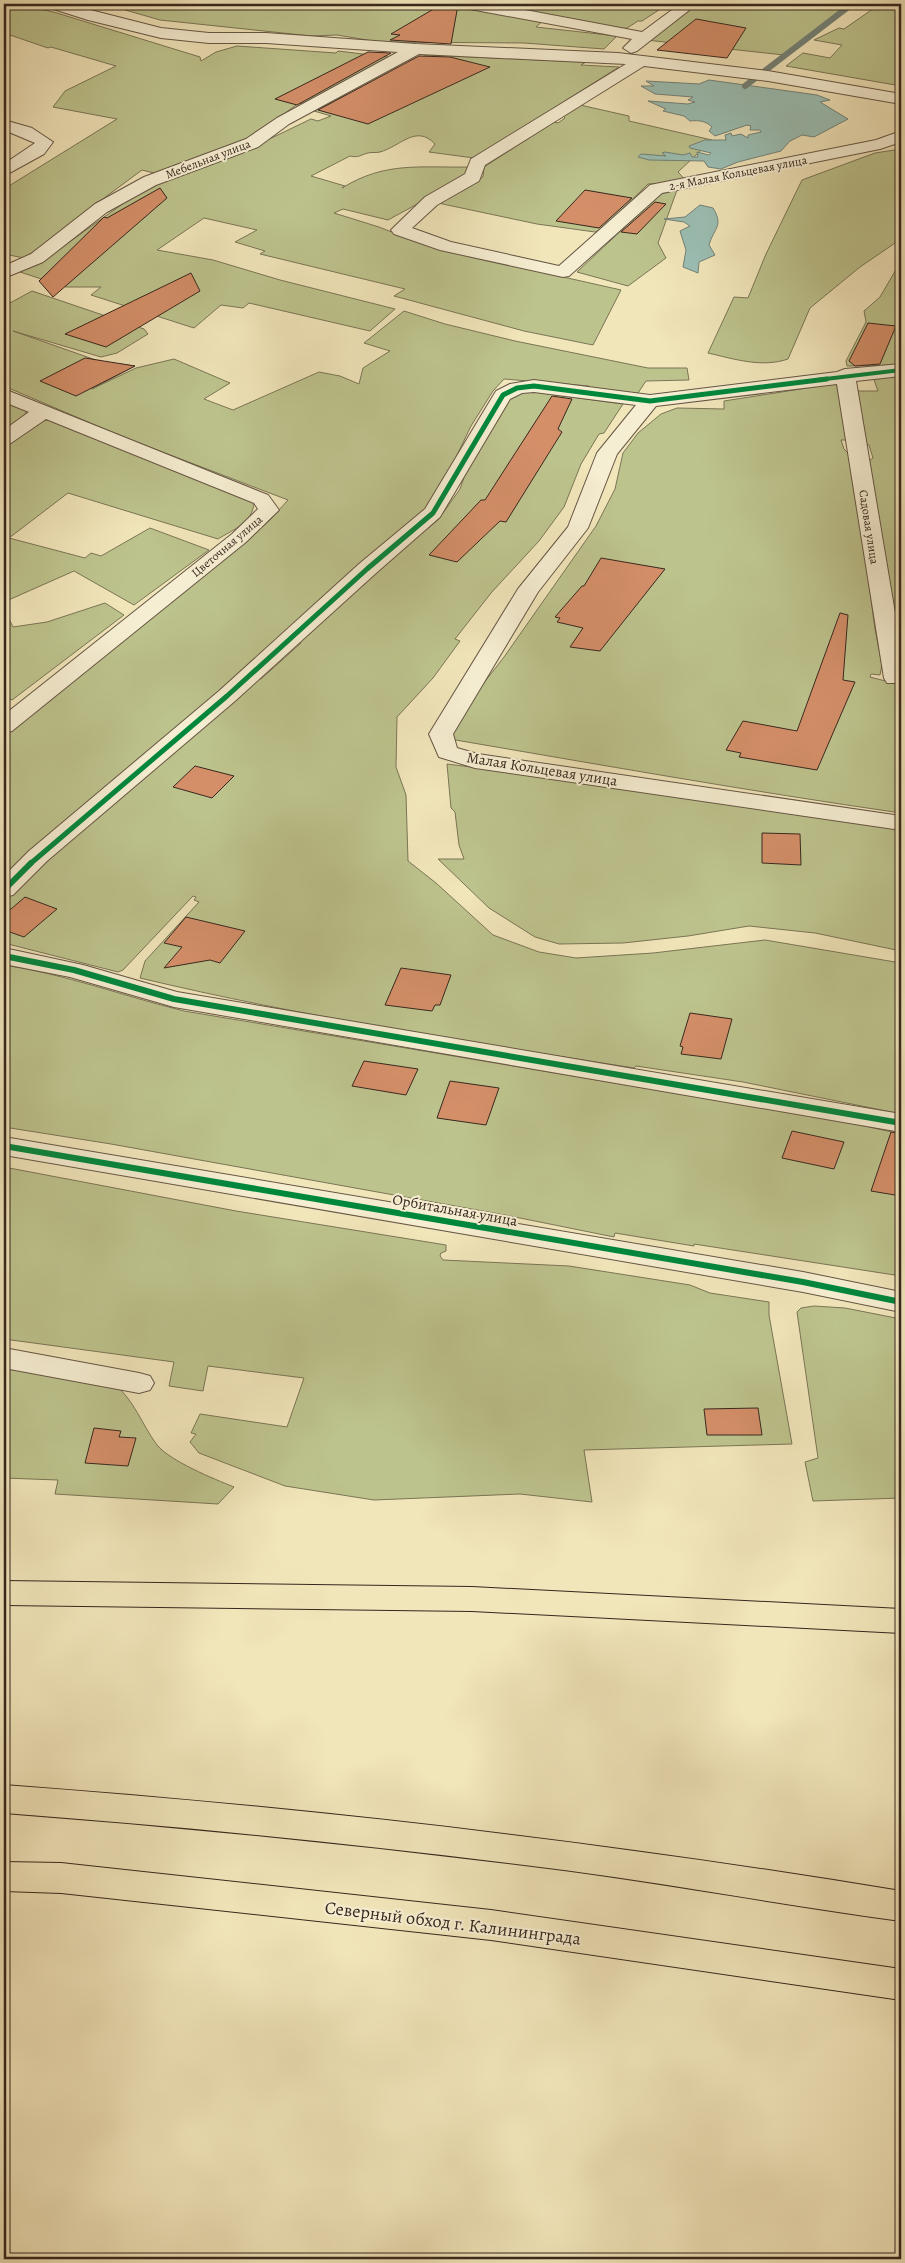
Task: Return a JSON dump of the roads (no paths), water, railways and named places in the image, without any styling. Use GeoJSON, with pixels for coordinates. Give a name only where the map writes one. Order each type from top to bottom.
{"type":"FeatureCollection","features":[{"type":"Feature","properties":{"kind":"main road"},"geometry":{"type":"LineString","coordinates":[[4,1593],[472,1599],[901,1621]]}},
{"type":"Feature","properties":{"kind":"main road"},"geometry":{"type":"LineString","coordinates":[[4,1799],[93,1805],[462,1842],[767,1884],[901,1906]]}},
{"type":"Feature","properties":{"kind":"main road","name":"Северный обход г. Калининграда"},"geometry":{"type":"LineString","coordinates":[[4,1876],[61,1878],[491,1925],[901,1985]]}},
{"type":"Feature","properties":{"kind":"street"},"geometry":{"type":"LineString","coordinates":[[52,4],[93,17],[170,34],[416,49],[618,58],[768,76],[901,99]]}},
{"type":"Feature","properties":{"kind":"street"},"geometry":{"type":"LineString","coordinates":[[470,4],[644,37]]}},
{"type":"Feature","properties":{"kind":"street"},"geometry":{"type":"LineString","coordinates":[[618,58],[689,4]]}},
{"type":"Feature","properties":{"kind":"street"},"geometry":{"type":"LineString","coordinates":[[93,17],[114,7]]}},
{"type":"Feature","properties":{"kind":"street","name":"Мебельная улица"},"geometry":{"type":"LineString","coordinates":[[4,272],[37,258],[101,208],[150,181],[252,143],[283,120],[416,49]]}},
{"type":"Feature","properties":{"kind":"street","name":"2-я Малая Кольцевая улица"},"geometry":{"type":"LineString","coordinates":[[641,61],[477,163],[473,177],[431,201],[400,230],[446,246],[563,272],[656,189],[880,144],[901,136]]}},
{"type":"Feature","properties":{"kind":"street"},"geometry":{"type":"LineString","coordinates":[[4,125],[26,132],[46,142],[38,150],[4,171]]}},
{"type":"Feature","properties":{"kind":"street"},"geometry":{"type":"LineString","coordinates":[[4,890],[38,856],[228,696],[367,569],[433,513],[503,395],[517,388],[534,386],[650,401],[901,370]]}},
{"type":"Feature","properties":{"kind":"street","name":"Садовая улица"},"geometry":{"type":"LineString","coordinates":[[845,376],[895,678]]}},
{"type":"Feature","properties":{"kind":"street","name":"Цветочная улица"},"geometry":{"type":"LineString","coordinates":[[4,395],[261,499],[269,510],[239,538],[4,726]]}},
{"type":"Feature","properties":{"kind":"street","name":"Малая Кольцевая улица"},"geometry":{"type":"LineString","coordinates":[[650,401],[607,453],[578,528],[529,589],[440,734],[447,752],[475,761],[901,823]]}},
{"type":"Feature","properties":{"kind":"street"},"geometry":{"type":"LineString","coordinates":[[4,438],[44,411]]}},
{"type":"Feature","properties":{"kind":"street"},"geometry":{"type":"LineString","coordinates":[[4,956],[74,970],[174,999],[667,1081],[901,1123]]}},
{"type":"Feature","properties":{"kind":"street","name":"Орбитальная улица"},"geometry":{"type":"LineString","coordinates":[[4,1146],[803,1282],[901,1302]]}},
{"type":"Feature","properties":{"kind":"street"},"geometry":{"type":"LineString","coordinates":[[4,1358],[139,1383]]}},
{"type":"Feature","properties":{"kind":"water"},"geometry":{"type":"Polygon","coordinates":[[[709,80],[817,95],[830,100],[820,102],[848,119],[814,137],[802,135],[790,141],[781,151],[738,162],[721,169],[708,167],[704,161],[649,160],[638,157],[641,154],[666,156],[662,153],[665,152],[683,155],[690,153],[692,157],[698,157],[697,152],[709,155],[711,153],[690,148],[689,146],[705,140],[726,140],[725,135],[731,133],[732,136],[741,134],[748,138],[748,135],[761,132],[760,130],[750,130],[751,126],[747,125],[715,136],[709,131],[712,127],[707,123],[690,121],[684,116],[663,111],[666,109],[648,101],[688,104],[695,102],[688,100],[693,97],[655,94],[641,86],[654,86],[646,81],[699,84],[709,80]]]}},
{"type":"Feature","properties":{"kind":"water"},"geometry":{"type":"Polygon","coordinates":[[[700,205],[713,208],[718,223],[709,245],[715,255],[699,262],[698,273],[683,267],[686,250],[680,231],[690,226],[684,222],[664,219],[685,217],[700,205]]]}},
{"type":"Feature","properties":{"kind":"waterway"},"geometry":{"type":"LineString","coordinates":[[745,86],[852,4]]}}]}
